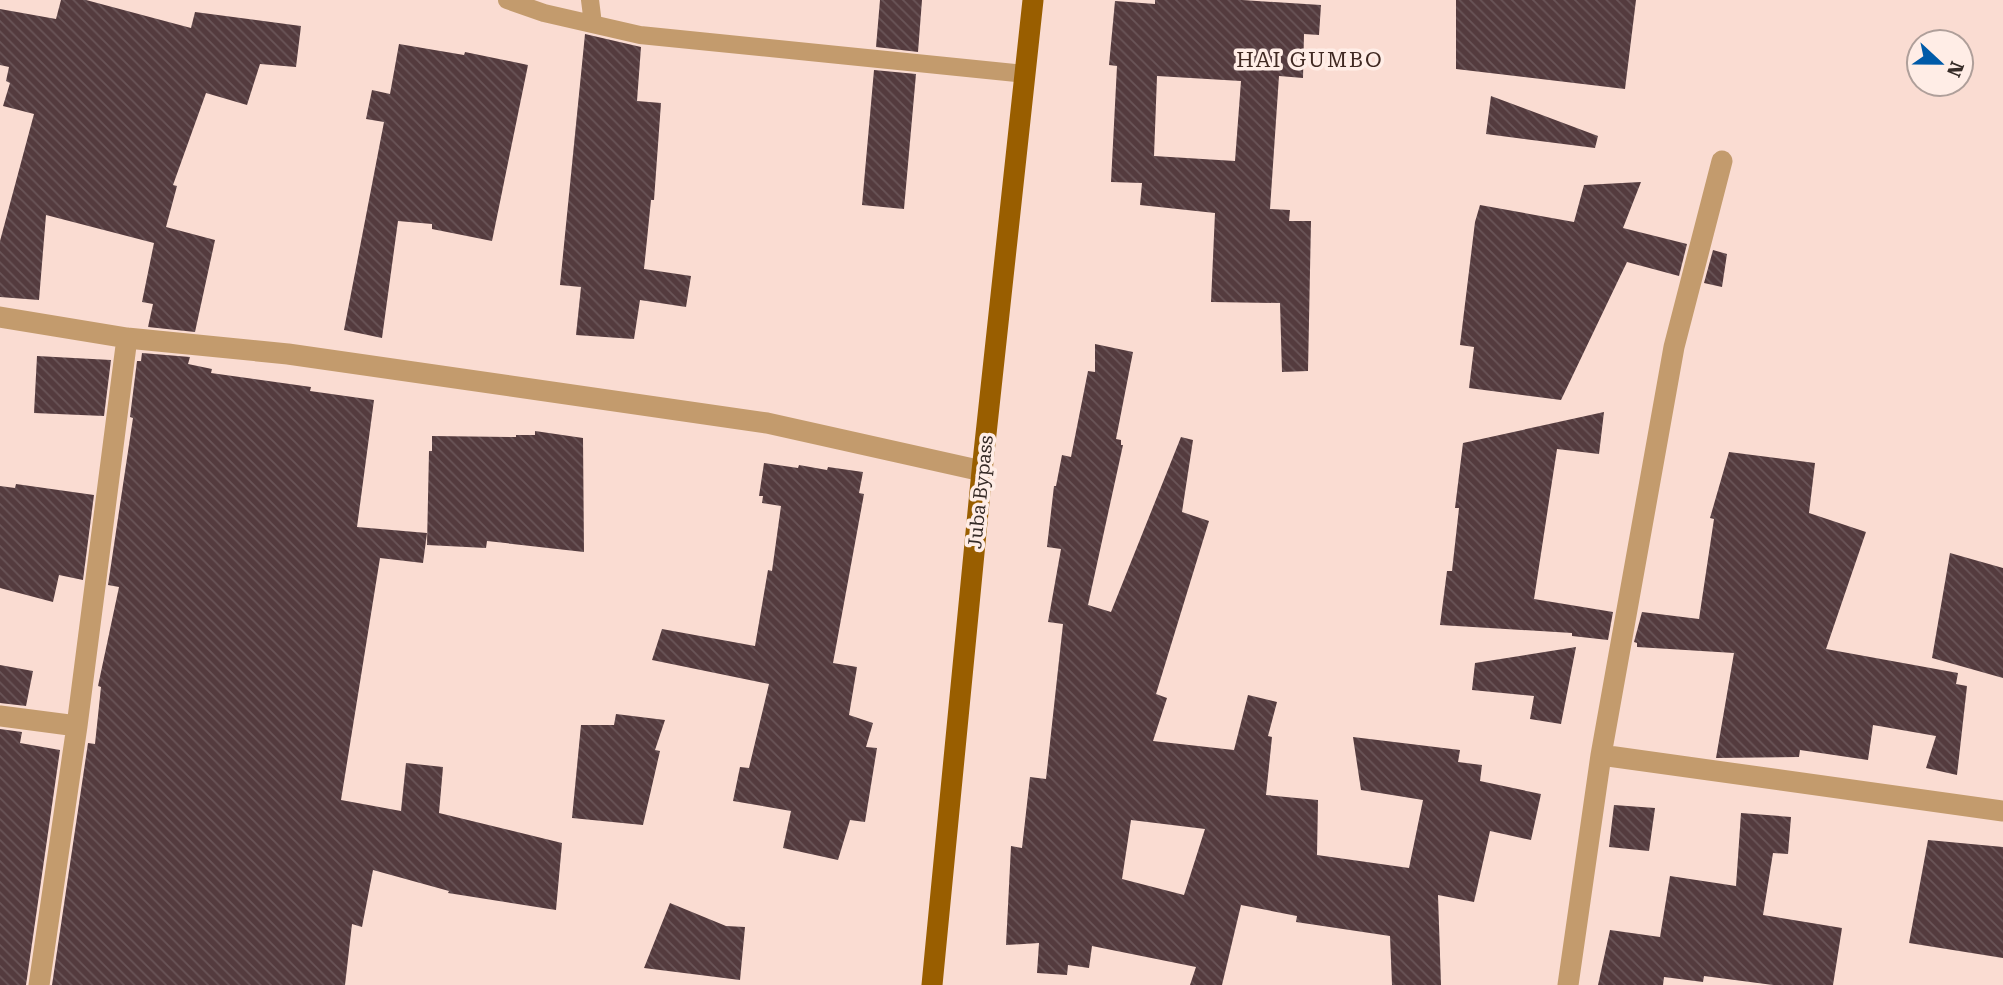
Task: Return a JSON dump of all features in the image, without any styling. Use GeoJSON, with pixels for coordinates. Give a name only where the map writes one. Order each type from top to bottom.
{"type":"FeatureCollection","features":[{"type":"Feature","properties":{"kind":"main road","name":"Juba Bypass"},"geometry":{"type":"LineString","coordinates":[[932,985],[982,471],[1033,0]]}},
{"type":"Feature","properties":{"kind":"street"},"geometry":{"type":"LineString","coordinates":[[1568,985],[1601,755],[1674,347],[1722,161]]}},
{"type":"Feature","properties":{"kind":"street"},"geometry":{"type":"LineString","coordinates":[[0,317],[127,338],[288,354],[767,423],[982,471]]}},
{"type":"Feature","properties":{"kind":"street"},"geometry":{"type":"LineString","coordinates":[[39,985],[77,726],[127,338]]}},
{"type":"Feature","properties":{"kind":"street"},"geometry":{"type":"LineString","coordinates":[[0,716],[77,726]]}},
{"type":"Feature","properties":{"kind":"street"},"geometry":{"type":"LineString","coordinates":[[1601,755],[2003,811]]}},
{"type":"Feature","properties":{"kind":"lane"},"geometry":{"type":"LineString","coordinates":[[507,0],[544,13],[640,35],[1026,74]]}},
{"type":"Feature","properties":{"kind":"lane"},"geometry":{"type":"LineString","coordinates":[[590,0],[593,24]]}},
{"type":"Feature","properties":{"kind":"building"},"geometry":{"type":"Polygon","coordinates":[[[61,0],[86,0],[191,28],[195,12],[301,26],[296,67],[260,64],[247,105],[206,93],[173,185],[177,186],[166,227],[215,240],[195,332],[148,327],[153,304],[142,302],[154,243],[46,215],[39,300],[0,297],[0,241],[34,114],[3,106],[10,83],[6,81],[9,67],[0,65],[0,9],[56,19],[61,0]]]}},
{"type":"Feature","properties":{"kind":"building"},"geometry":{"type":"Polygon","coordinates":[[[880,0],[922,0],[918,52],[876,47],[880,0]]]}},
{"type":"Feature","properties":{"kind":"building"},"geometry":{"type":"Polygon","coordinates":[[[1155,0],[1242,0],[1321,5],[1319,35],[1304,34],[1303,78],[1279,76],[1270,209],[1290,210],[1289,221],[1311,221],[1308,371],[1282,372],[1280,303],[1211,302],[1215,213],[1140,205],[1142,183],[1111,182],[1117,66],[1109,65],[1115,1],[1155,4],[1155,0]],[[1157,76],[1154,156],[1235,161],[1241,81],[1157,76]]]}},
{"type":"Feature","properties":{"kind":"building"},"geometry":{"type":"Polygon","coordinates":[[[1456,0],[1636,0],[1625,89],[1456,69],[1456,0]]]}},
{"type":"Feature","properties":{"kind":"building"},"geometry":{"type":"Polygon","coordinates":[[[585,34],[641,47],[637,101],[661,103],[654,200],[651,200],[644,269],[691,276],[686,307],[640,300],[634,339],[576,335],[581,287],[560,285],[585,34]]]}},
{"type":"Feature","properties":{"kind":"building"},"geometry":{"type":"Polygon","coordinates":[[[399,44],[464,55],[465,52],[528,65],[492,241],[432,229],[432,224],[398,221],[382,338],[344,330],[384,122],[366,119],[372,90],[390,94],[399,44]]]}},
{"type":"Feature","properties":{"kind":"building"},"geometry":{"type":"Polygon","coordinates":[[[874,70],[916,74],[904,209],[862,205],[874,70]]]}},
{"type":"Feature","properties":{"kind":"building"},"geometry":{"type":"Polygon","coordinates":[[[1491,96],[1598,136],[1595,148],[1486,134],[1491,96]]]}},
{"type":"Feature","properties":{"kind":"building"},"geometry":{"type":"Polygon","coordinates":[[[1641,182],[1623,228],[1687,244],[1679,276],[1627,262],[1561,400],[1469,388],[1474,347],[1460,345],[1475,222],[1480,205],[1574,222],[1584,185],[1641,182]]]}},
{"type":"Feature","properties":{"kind":"building"},"geometry":{"type":"Polygon","coordinates":[[[1713,250],[1727,254],[1722,287],[1704,283],[1713,250]]]}},
{"type":"Feature","properties":{"kind":"building"},"geometry":{"type":"Polygon","coordinates":[[[1095,344],[1133,352],[1116,439],[1121,440],[1123,445],[1088,605],[1111,612],[1181,437],[1193,440],[1182,512],[1209,521],[1156,694],[1167,698],[1153,741],[1234,750],[1248,695],[1277,702],[1268,736],[1272,737],[1266,795],[1318,800],[1317,855],[1409,868],[1423,800],[1361,790],[1353,737],[1460,750],[1458,762],[1482,765],[1480,781],[1541,794],[1531,840],[1490,831],[1474,902],[1438,895],[1441,985],[1392,985],[1390,936],[1296,922],[1297,916],[1241,905],[1222,985],[1190,985],[1196,967],[1092,946],[1089,968],[1068,965],[1067,975],[1037,973],[1039,943],[1006,945],[1011,846],[1022,848],[1030,777],[1046,779],[1063,624],[1048,622],[1061,549],[1047,547],[1054,486],[1062,455],[1071,457],[1088,371],[1095,372],[1095,344]],[[1131,820],[1122,879],[1184,895],[1205,829],[1131,820]]]}},
{"type":"Feature","properties":{"kind":"building"},"geometry":{"type":"Polygon","coordinates":[[[142,353],[190,357],[188,364],[212,369],[211,373],[311,387],[310,391],[374,400],[357,527],[427,533],[423,563],[380,558],[341,800],[401,811],[406,763],[443,767],[439,813],[562,843],[556,910],[448,893],[449,891],[373,870],[362,927],[352,924],[345,985],[52,985],[88,743],[95,744],[101,687],[98,686],[119,587],[108,585],[133,418],[130,417],[137,361],[141,361],[142,353]]]}},
{"type":"Feature","properties":{"kind":"building"},"geometry":{"type":"Polygon","coordinates":[[[37,356],[111,360],[104,416],[34,413],[37,356]]]}},
{"type":"Feature","properties":{"kind":"building"},"geometry":{"type":"Polygon","coordinates":[[[1604,412],[1599,454],[1557,449],[1534,599],[1613,612],[1608,640],[1572,636],[1572,633],[1440,625],[1447,571],[1452,571],[1459,508],[1455,508],[1463,443],[1604,412]]]}},
{"type":"Feature","properties":{"kind":"building"},"geometry":{"type":"Polygon","coordinates":[[[535,431],[583,438],[584,552],[487,541],[486,548],[427,545],[429,451],[432,451],[432,436],[516,437],[535,435],[535,431]]]}},
{"type":"Feature","properties":{"kind":"building"},"geometry":{"type":"Polygon","coordinates":[[[1729,452],[1815,463],[1809,513],[1866,532],[1826,649],[1958,673],[1956,684],[1967,686],[1957,775],[1926,768],[1936,736],[1873,725],[1868,760],[1800,750],[1799,757],[1716,758],[1734,653],[1637,647],[1634,642],[1642,612],[1699,619],[1714,519],[1710,518],[1729,452]]]}},
{"type":"Feature","properties":{"kind":"building"},"geometry":{"type":"Polygon","coordinates":[[[764,463],[863,472],[859,493],[864,494],[833,663],[857,667],[849,715],[873,723],[866,747],[877,748],[865,822],[850,820],[838,860],[783,848],[791,811],[733,801],[740,767],[749,768],[769,684],[652,660],[662,629],[755,646],[768,570],[772,571],[781,506],[762,503],[763,496],[759,496],[764,463]]]}},
{"type":"Feature","properties":{"kind":"building"},"geometry":{"type":"Polygon","coordinates":[[[16,484],[94,495],[83,580],[59,575],[53,602],[0,588],[0,486],[15,488],[16,484]]]}},
{"type":"Feature","properties":{"kind":"building"},"geometry":{"type":"Polygon","coordinates":[[[1950,553],[2003,568],[2003,678],[1932,658],[1950,553]]]}},
{"type":"Feature","properties":{"kind":"building"},"geometry":{"type":"Polygon","coordinates":[[[1576,647],[1561,724],[1530,719],[1534,696],[1472,690],[1475,663],[1576,647]]]}},
{"type":"Feature","properties":{"kind":"building"},"geometry":{"type":"Polygon","coordinates":[[[0,665],[33,671],[26,706],[0,703],[0,665]]]}},
{"type":"Feature","properties":{"kind":"building"},"geometry":{"type":"Polygon","coordinates":[[[616,714],[665,720],[655,750],[660,751],[643,825],[572,818],[581,725],[614,725],[616,714]]]}},
{"type":"Feature","properties":{"kind":"building"},"geometry":{"type":"Polygon","coordinates":[[[0,729],[22,732],[20,743],[60,750],[26,985],[0,985],[0,729]]]}},
{"type":"Feature","properties":{"kind":"building"},"geometry":{"type":"Polygon","coordinates":[[[1614,805],[1655,808],[1649,851],[1609,847],[1614,805]]]}},
{"type":"Feature","properties":{"kind":"building"},"geometry":{"type":"Polygon","coordinates":[[[1741,813],[1791,817],[1788,854],[1773,853],[1763,915],[1842,928],[1833,985],[1773,985],[1704,976],[1703,982],[1664,977],[1663,985],[1598,985],[1610,930],[1660,937],[1670,876],[1736,886],[1741,813]]]}},
{"type":"Feature","properties":{"kind":"building"},"geometry":{"type":"Polygon","coordinates":[[[1928,840],[2003,847],[2003,958],[1909,943],[1928,840]]]}},
{"type":"Feature","properties":{"kind":"building"},"geometry":{"type":"Polygon","coordinates":[[[670,903],[726,926],[745,927],[740,980],[644,968],[670,903]]]}},
{"type":"Feature","properties":{"kind":"district","name":"HAI GUMBO"},"geometry":{"type":"Point","coordinates":[1310,60]}}]}
